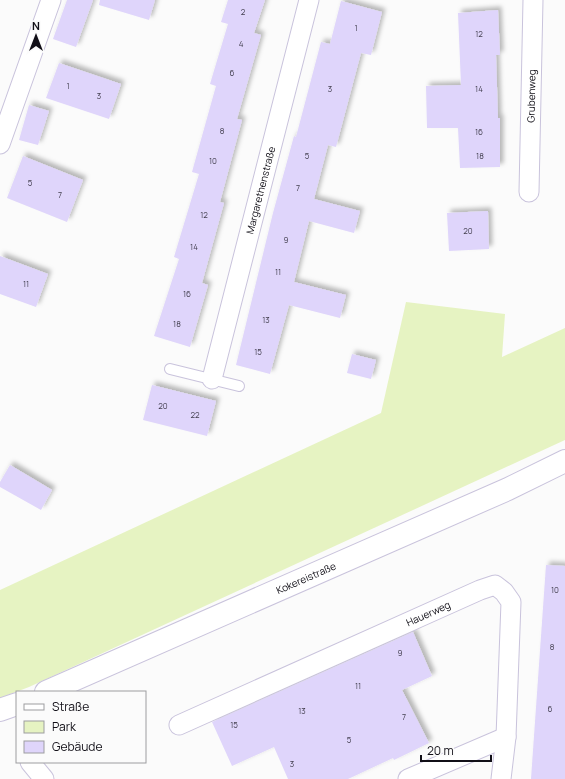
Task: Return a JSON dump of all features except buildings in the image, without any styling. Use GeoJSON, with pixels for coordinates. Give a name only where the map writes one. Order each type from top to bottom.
{"type":"FeatureCollection","features":[{"type":"Feature","properties":{"kind":"main road","name":"Kokereistraße"},"geometry":{"type":"LineString","coordinates":[[48,691],[508,489],[565,461]]}},
{"type":"Feature","properties":{"kind":"main road"},"geometry":{"type":"LineString","coordinates":[[0,710],[16,704]]}},
{"type":"Feature","properties":{"kind":"street"},"geometry":{"type":"LineString","coordinates":[[0,144],[51,0]]}},
{"type":"Feature","properties":{"kind":"street","name":"Margarethenstraße"},"geometry":{"type":"LineString","coordinates":[[212,379],[309,0]]}},
{"type":"Feature","properties":{"kind":"street","name":"Grubenweg"},"geometry":{"type":"LineString","coordinates":[[529,192],[534,0]]}},
{"type":"Feature","properties":{"kind":"street","name":"Hauerweg"},"geometry":{"type":"LineString","coordinates":[[179,725],[480,590],[495,585],[504,592],[511,602],[506,737],[501,779]]}},
{"type":"Feature","properties":{"kind":"street"},"geometry":{"type":"LineString","coordinates":[[408,779],[506,737]]}},
{"type":"Feature","properties":{"kind":"street"},"geometry":{"type":"LineString","coordinates":[[31,763],[44,779]]}},
{"type":"Feature","properties":{"kind":"lane"},"geometry":{"type":"LineString","coordinates":[[170,369],[239,386]]}},
{"type":"Feature","properties":{"kind":"green space"},"geometry":{"type":"Polygon","coordinates":[[[406,302],[505,314],[502,357],[565,328],[565,440],[29,687],[0,698],[0,590],[381,413],[406,302]]]}}]}
